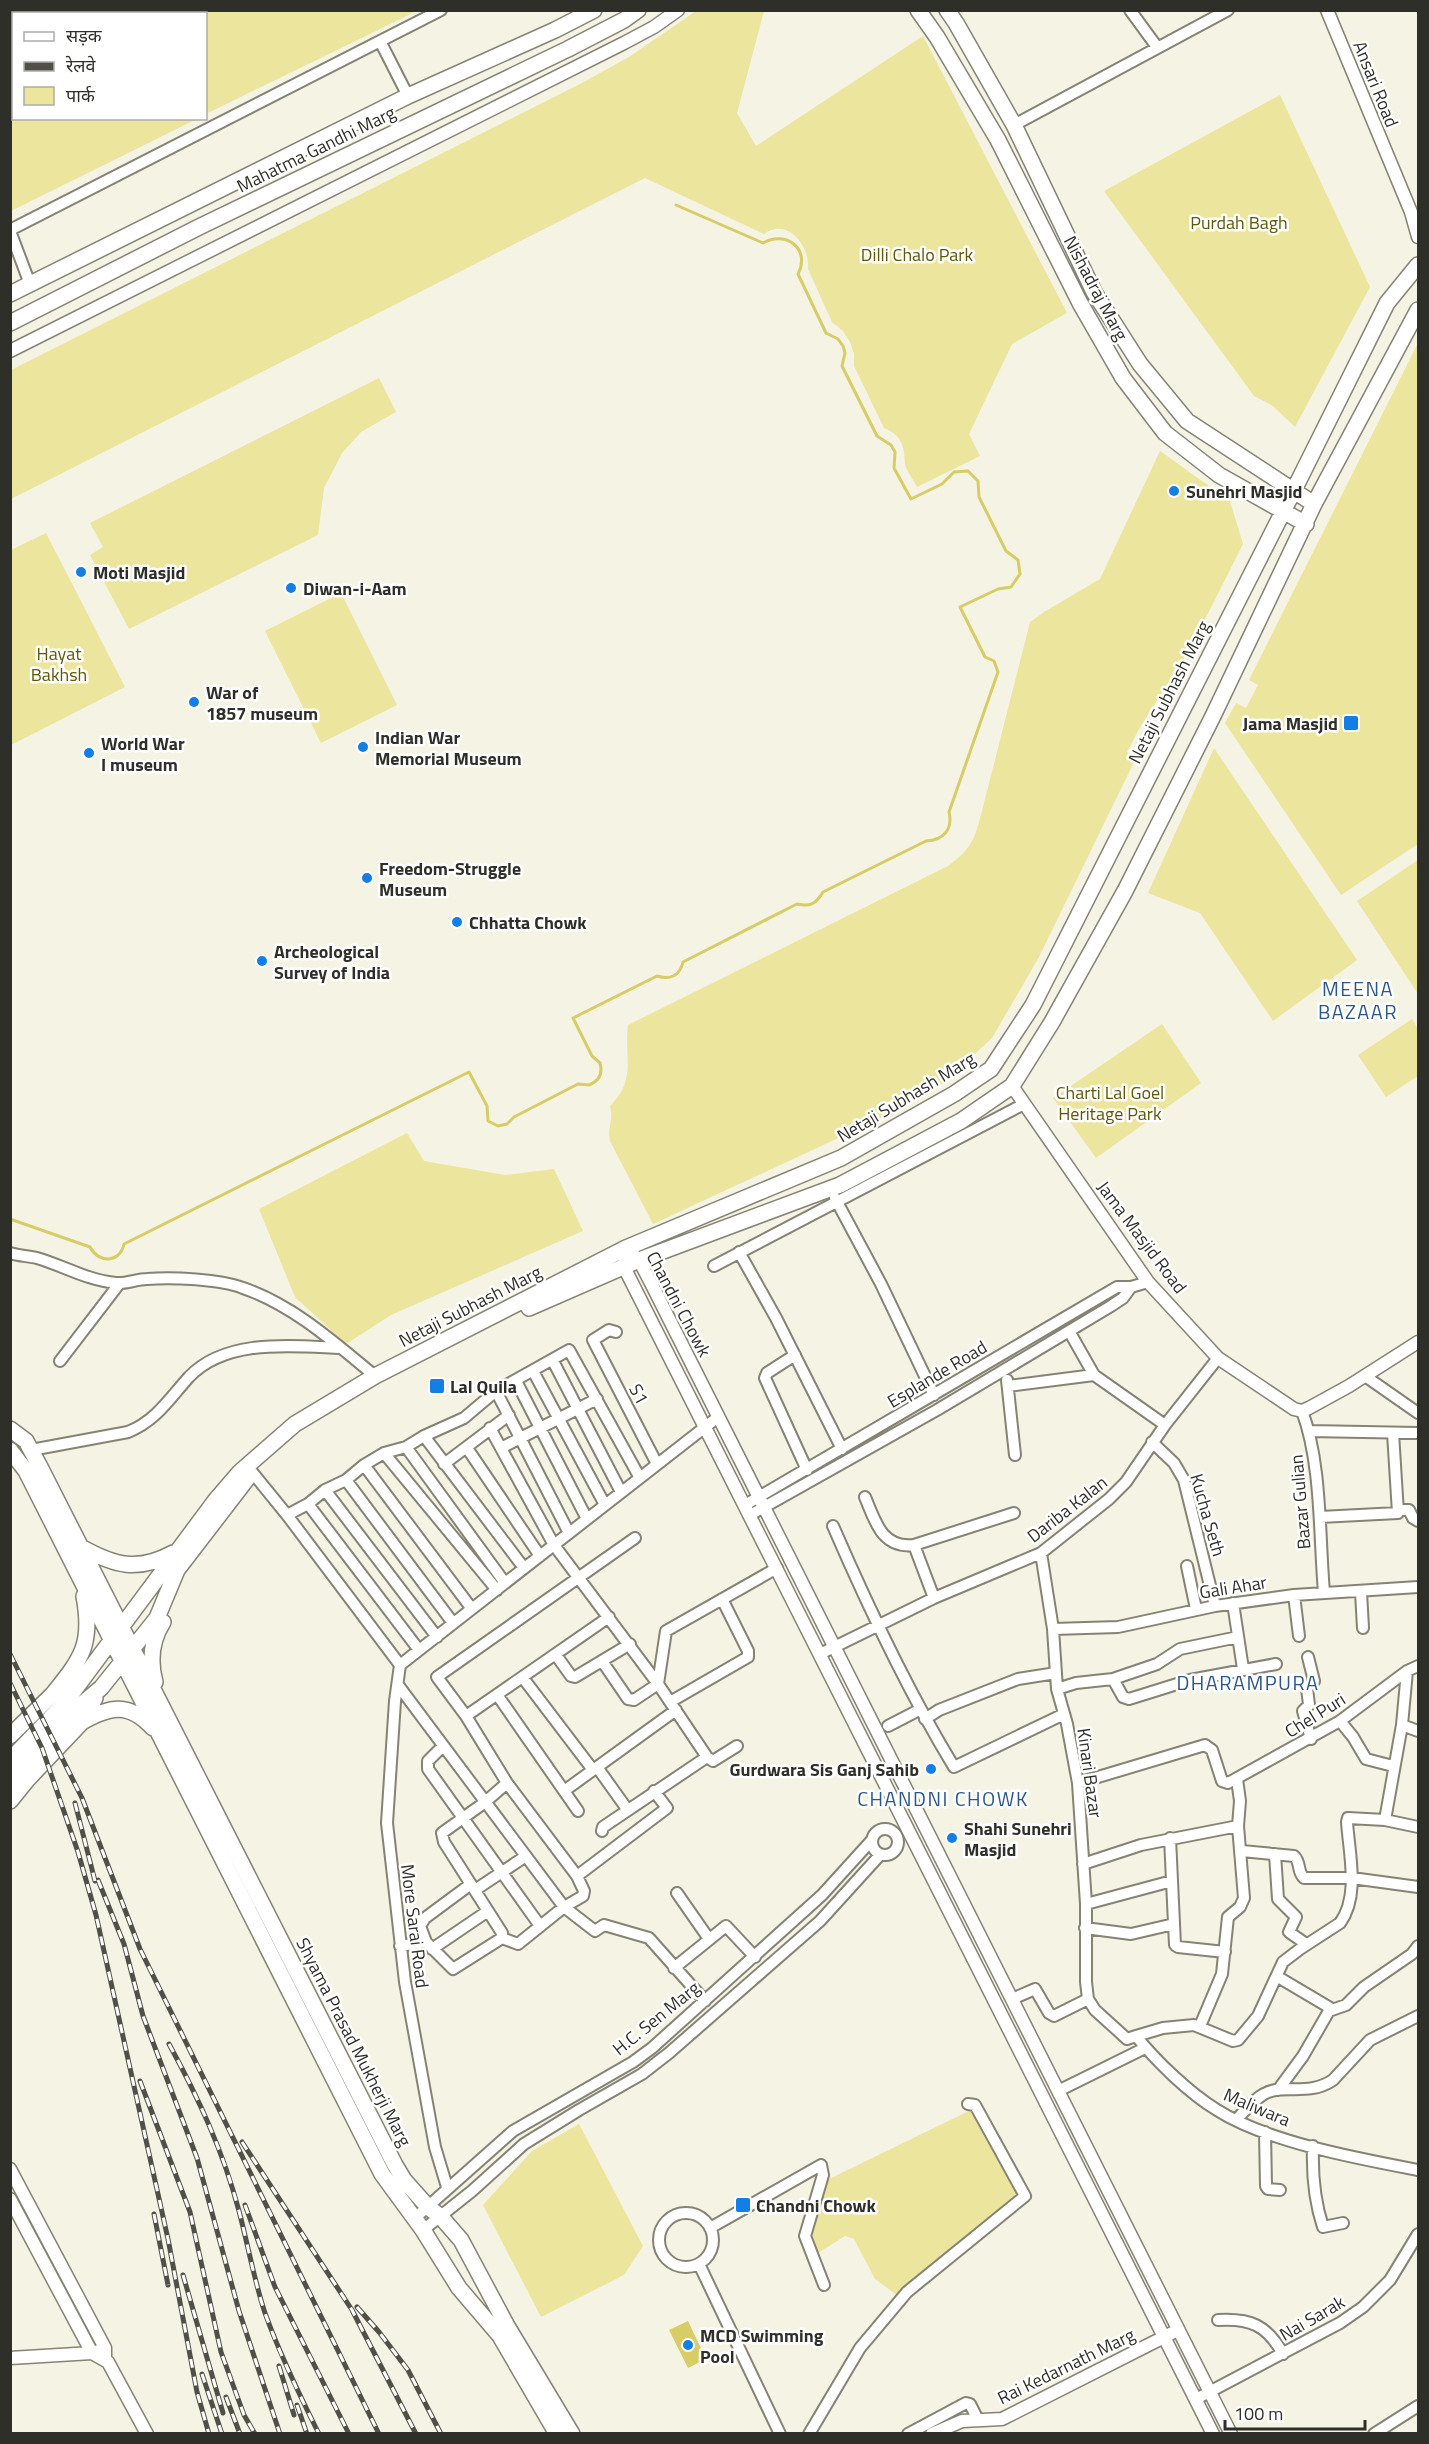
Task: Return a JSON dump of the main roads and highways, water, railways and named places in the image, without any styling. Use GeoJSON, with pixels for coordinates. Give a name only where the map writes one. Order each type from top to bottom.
{"type":"FeatureCollection","features":[{"type":"Feature","properties":{"kind":"main road","name":"Mahatma Gandhi Marg"},"geometry":{"type":"LineString","coordinates":[[10,294],[408,96],[594,10]]}},
{"type":"Feature","properties":{"kind":"main road","name":"Mahatma Gandhi Marg"},"geometry":{"type":"LineString","coordinates":[[10,323],[199,227],[568,49],[624,20],[638,10]]}},
{"type":"Feature","properties":{"kind":"main road","name":"Nishadraj Marg"},"geometry":{"type":"LineString","coordinates":[[918,10],[937,37],[998,140],[1080,303],[1123,378],[1166,433],[1219,475],[1306,524]]}},
{"type":"Feature","properties":{"kind":"main road","name":"Nishadraj Marg"},"geometry":{"type":"LineString","coordinates":[[947,10],[1014,125],[1094,292],[1140,364],[1187,421],[1314,504]]}},
{"type":"Feature","properties":{"kind":"main road","name":"Netaji Subhash Marg"},"geometry":{"type":"LineString","coordinates":[[10,1760],[64,1704],[215,1501],[262,1451],[295,1424],[375,1376],[626,1248],[841,1158],[954,1094],[991,1069],[1033,1005],[1387,303],[1419,265]]}},
{"type":"Feature","properties":{"kind":"main road","name":"Netaji Subhash Marg"},"geometry":{"type":"LineString","coordinates":[[101,1688],[157,1618],[177,1570],[252,1472],[301,1427],[368,1387],[495,1323],[639,1260],[834,1196],[960,1121],[1012,1086],[1052,1022],[1125,891],[1314,504],[1419,310]]}},
{"type":"Feature","properties":{"kind":"main road"},"geometry":{"type":"LineString","coordinates":[[10,1429],[26,1441],[121,1626]]}},
{"type":"Feature","properties":{"kind":"main road"},"geometry":{"type":"LineString","coordinates":[[10,1450],[26,1471],[111,1640]]}},
{"type":"Feature","properties":{"kind":"main road"},"geometry":{"type":"LineString","coordinates":[[81,1547],[105,1561],[134,1566],[158,1561],[179,1549]]}},
{"type":"Feature","properties":{"kind":"main road"},"geometry":{"type":"LineString","coordinates":[[163,1707],[152,1669],[153,1645],[154,1636],[165,1619],[177,1570]]}},
{"type":"Feature","properties":{"kind":"main road"},"geometry":{"type":"LineString","coordinates":[[10,1736],[53,1694],[79,1662],[87,1638],[87,1610],[82,1581]]}},
{"type":"Feature","properties":{"kind":"main road","name":"Shyama Prasad Mukherji Marg"},"geometry":{"type":"LineString","coordinates":[[121,1626],[394,2164],[428,2207],[441,2217],[461,2240],[507,2326],[572,2433]]}},
{"type":"Feature","properties":{"kind":"main road","name":"Shyama Prasad Mukherji Marg"},"geometry":{"type":"LineString","coordinates":[[111,1640],[382,2174],[419,2224],[459,2288],[500,2336],[557,2433]]}},
{"type":"Feature","properties":{"kind":"main road"},"geometry":{"type":"LineString","coordinates":[[53,1694],[85,1674]]}},
{"type":"Feature","properties":{"kind":"main road"},"geometry":{"type":"LineString","coordinates":[[10,1801],[81,1723],[101,1688]]}},
{"type":"Feature","properties":{"kind":"main road"},"geometry":{"type":"LineString","coordinates":[[10,1783],[19,1769],[70,1714],[101,1688]]}},
{"type":"Feature","properties":{"kind":"main road"},"geometry":{"type":"LineString","coordinates":[[81,1723],[97,1713],[120,1708],[141,1716],[161,1737]]}},
{"type":"Feature","properties":{"kind":"waterway"},"geometry":{"type":"LineString","coordinates":[[10,1219],[90,1247],[94,1253],[104,1259],[114,1258],[122,1250],[124,1244],[469,1072],[487,1106],[488,1121],[498,1126],[507,1124],[514,1117],[578,1084],[589,1085],[599,1077],[600,1063],[592,1056],[573,1018],[657,976],[674,976],[680,971],[683,962],[797,904],[812,904],[823,892],[926,841],[938,838],[946,832],[950,824],[949,812],[998,672],[994,661],[985,657],[960,607],[998,589],[1011,587],[1020,574],[1018,560],[1006,551],[979,497],[978,481],[968,471],[954,472],[942,484],[911,499],[894,468],[895,452],[891,445],[877,436],[842,366],[845,353],[843,346],[838,339],[826,333],[798,274],[801,257],[794,244],[780,239],[763,243],[676,205]]}},
{"type":"Feature","properties":{"kind":"railway"},"geometry":{"type":"LineString","coordinates":[[10,1654],[82,1798],[140,1949],[379,2434]]}},
{"type":"Feature","properties":{"kind":"railway"},"geometry":{"type":"LineString","coordinates":[[10,1683],[42,1748],[78,1852],[96,1915],[168,2239],[197,2392],[209,2434]]}},
{"type":"Feature","properties":{"kind":"railway"},"geometry":{"type":"LineString","coordinates":[[75,1803],[95,1881]]}},
{"type":"Feature","properties":{"kind":"railway"},"geometry":{"type":"LineString","coordinates":[[98,1880],[124,1944],[143,2016],[197,2158],[239,2311],[280,2434]]}},
{"type":"Feature","properties":{"kind":"railway"},"geometry":{"type":"LineString","coordinates":[[169,2044],[218,2146],[233,2189],[265,2313],[283,2359],[319,2434]]}},
{"type":"Feature","properties":{"kind":"railway"},"geometry":{"type":"LineString","coordinates":[[140,2081],[190,2212],[221,2352],[244,2415],[255,2434]]}},
{"type":"Feature","properties":{"kind":"railway"},"geometry":{"type":"LineString","coordinates":[[242,2142],[352,2310],[416,2434]]}},
{"type":"Feature","properties":{"kind":"railway"},"geometry":{"type":"LineString","coordinates":[[245,2205],[275,2287],[349,2434]]}},
{"type":"Feature","properties":{"kind":"railway"},"geometry":{"type":"LineString","coordinates":[[154,2214],[168,2285]]}},
{"type":"Feature","properties":{"kind":"railway"},"geometry":{"type":"LineString","coordinates":[[183,2275],[223,2413]]}},
{"type":"Feature","properties":{"kind":"railway"},"geometry":{"type":"LineString","coordinates":[[357,2307],[408,2370],[441,2434]]}},
{"type":"Feature","properties":{"kind":"railway"},"geometry":{"type":"LineString","coordinates":[[279,2366],[294,2415]]}},
{"type":"Feature","properties":{"kind":"railway"},"geometry":{"type":"LineString","coordinates":[[202,2374],[222,2434]]}},
{"type":"Feature","properties":{"kind":"railway"},"geometry":{"type":"LineString","coordinates":[[226,2397],[240,2434]]}},
{"type":"Feature","properties":{"kind":"railway"},"geometry":{"type":"LineString","coordinates":[[297,2405],[307,2434]]}},
{"type":"Feature","properties":{"kind":"place","name":"Sunehri Masjid"},"geometry":{"type":"Point","coordinates":[1174,491]}},
{"type":"Feature","properties":{"kind":"place","name":"Moti Masjid"},"geometry":{"type":"Point","coordinates":[81,572]}},
{"type":"Feature","properties":{"kind":"place","name":"Diwan-i-Aam"},"geometry":{"type":"Point","coordinates":[291,588]}},
{"type":"Feature","properties":{"kind":"place","name":"War of 1857 museum"},"geometry":{"type":"Point","coordinates":[194,702]}},
{"type":"Feature","properties":{"kind":"place","name":"Jama Masjid"},"geometry":{"type":"Point","coordinates":[1351,723]}},
{"type":"Feature","properties":{"kind":"place","name":"Indian War Memorial Museum"},"geometry":{"type":"Point","coordinates":[363,747]}},
{"type":"Feature","properties":{"kind":"place","name":"World War I museum"},"geometry":{"type":"Point","coordinates":[89,753]}},
{"type":"Feature","properties":{"kind":"place","name":"Freedom-Struggle Museum"},"geometry":{"type":"Point","coordinates":[367,878]}},
{"type":"Feature","properties":{"kind":"place","name":"Chhatta Chowk"},"geometry":{"type":"Point","coordinates":[457,922]}},
{"type":"Feature","properties":{"kind":"place","name":"Archeological Survey of India"},"geometry":{"type":"Point","coordinates":[262,961]}},
{"type":"Feature","properties":{"kind":"place","name":"Lal Quila"},"geometry":{"type":"Point","coordinates":[437,1386]}},
{"type":"Feature","properties":{"kind":"place","name":"Gurdwara Sis Ganj Sahib"},"geometry":{"type":"Point","coordinates":[931,1769]}},
{"type":"Feature","properties":{"kind":"place","name":"Shahi Sunehri Masjid"},"geometry":{"type":"Point","coordinates":[952,1838]}},
{"type":"Feature","properties":{"kind":"place","name":"Chandni Chowk"},"geometry":{"type":"Point","coordinates":[743,2205]}},
{"type":"Feature","properties":{"kind":"place","name":"MCD Swimming Pool"},"geometry":{"type":"Point","coordinates":[688,2345]}},
{"type":"Feature","properties":{"kind":"district","name":"MEENA BAZAAR"},"geometry":{"type":"Point","coordinates":[1358,1000]}},
{"type":"Feature","properties":{"kind":"district","name":"DHARAMPURA"},"geometry":{"type":"Point","coordinates":[1248,1682]}},
{"type":"Feature","properties":{"kind":"district","name":"CHANDNI CHOWK"},"geometry":{"type":"Point","coordinates":[943,1798]}},
{"type":"Feature","properties":{"kind":"park label","name":"Purdah Bagh"},"geometry":{"type":"Point","coordinates":[1239,222]}},
{"type":"Feature","properties":{"kind":"park label","name":"Dilli Chalo Park"},"geometry":{"type":"Point","coordinates":[917,254]}},
{"type":"Feature","properties":{"kind":"park label","name":"Hayat Bakhsh"},"geometry":{"type":"Point","coordinates":[59,663]}},
{"type":"Feature","properties":{"kind":"park label","name":"Charti Lal Goel Heritage Park"},"geometry":{"type":"Point","coordinates":[1110,1102]}}]}
